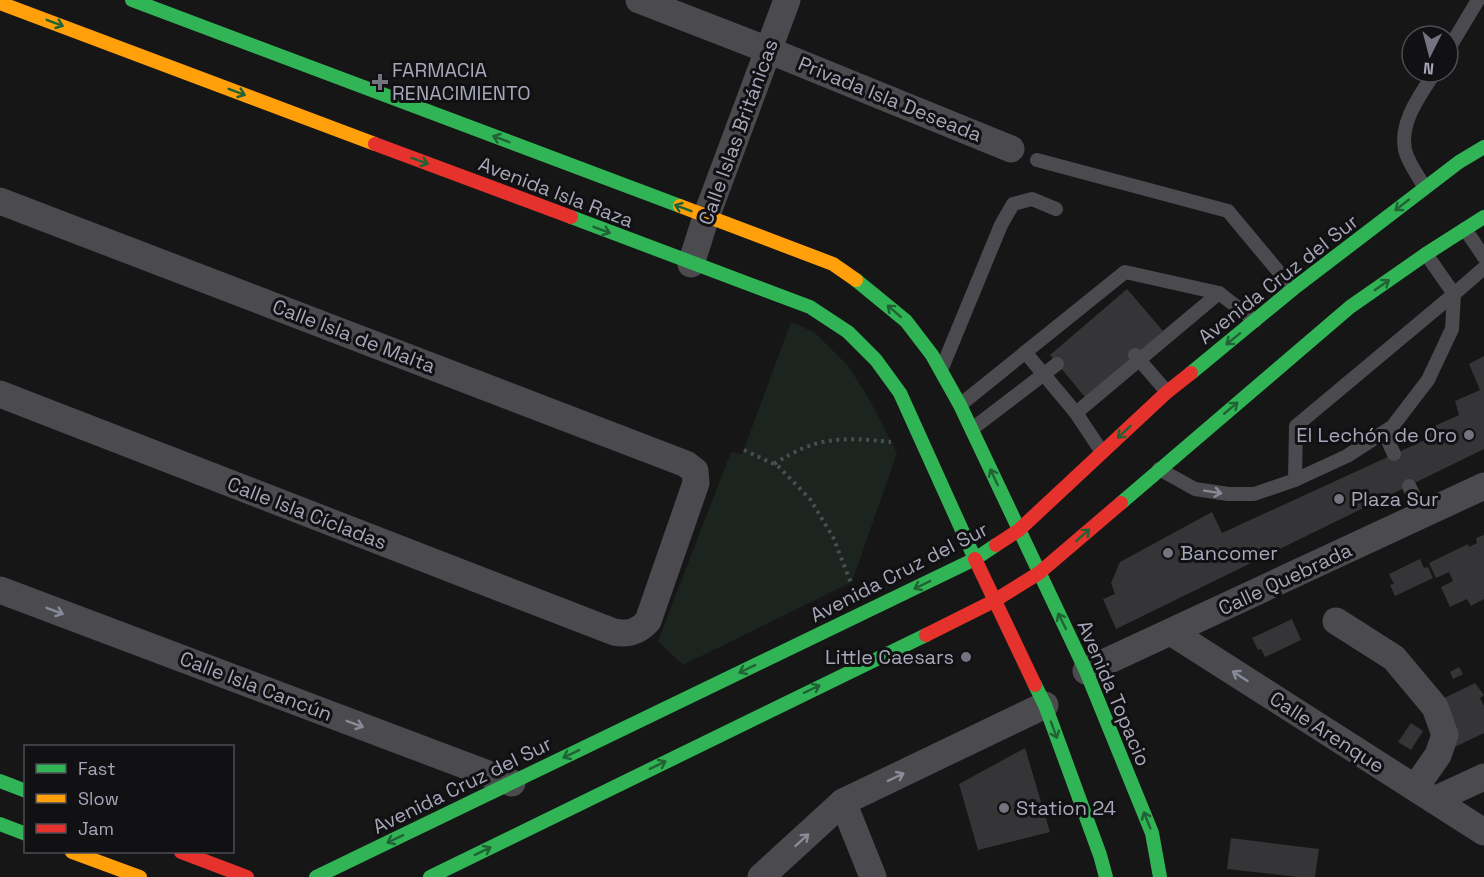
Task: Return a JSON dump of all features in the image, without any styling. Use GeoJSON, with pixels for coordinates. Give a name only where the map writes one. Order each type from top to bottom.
{"type":"FeatureCollection","features":[{"type":"Feature","properties":{"kind":"street","name":"Avenida Isla Raza"},"geometry":{"type":"LineString","coordinates":[[132,0],[833,264],[870,290],[906,321],[932,354],[972,429],[1019,530]]}},
{"type":"Feature","properties":{"kind":"street","name":"Privada Isla Deseada"},"geometry":{"type":"LineString","coordinates":[[639,0],[1011,149]]}},
{"type":"Feature","properties":{"kind":"street","name":"Calle Islas Británicas"},"geometry":{"type":"LineString","coordinates":[[691,264],[706,217],[787,0]]}},
{"type":"Feature","properties":{"kind":"street","name":"Avenida Isla Raza"},"geometry":{"type":"LineString","coordinates":[[0,3],[810,307],[848,332],[876,360],[900,393],[975,559]]}},
{"type":"Feature","properties":{"kind":"street","name":"Avenida Cruz del Sur"},"geometry":{"type":"LineString","coordinates":[[316,877],[975,559],[1019,530],[1167,392],[1293,290],[1459,162],[1484,147]]}},
{"type":"Feature","properties":{"kind":"street","name":"Calle Isla de Malta"},"geometry":{"type":"LineString","coordinates":[[0,201],[686,464],[695,471],[696,483],[648,621],[634,632],[614,633]]}},
{"type":"Feature","properties":{"kind":"street"},"geometry":{"type":"LineString","coordinates":[[430,877],[994,601],[1039,573],[1350,307],[1484,217]]}},
{"type":"Feature","properties":{"kind":"street","name":"Calle Isla Cícladas"},"geometry":{"type":"LineString","coordinates":[[0,394],[614,633]]}},
{"type":"Feature","properties":{"kind":"street","name":"Calle Quebrada"},"geometry":{"type":"LineString","coordinates":[[1086,672],[1484,486]]}},
{"type":"Feature","properties":{"kind":"street","name":"Avenida Topacio"},"geometry":{"type":"LineString","coordinates":[[1019,530],[1086,672],[1152,833],[1160,877]]}},
{"type":"Feature","properties":{"kind":"street"},"geometry":{"type":"LineString","coordinates":[[975,559],[1045,705],[1106,877]]}},
{"type":"Feature","properties":{"kind":"street","name":"Calle Isla Cancún"},"geometry":{"type":"LineString","coordinates":[[0,590],[512,783]]}},
{"type":"Feature","properties":{"kind":"street"},"geometry":{"type":"LineString","coordinates":[[1336,621],[1394,658],[1435,707],[1445,735],[1425,794]]}},
{"type":"Feature","properties":{"kind":"street","name":"Calle Arenque"},"geometry":{"type":"LineString","coordinates":[[1171,632],[1484,832]]}},
{"type":"Feature","properties":{"kind":"street"},"geometry":{"type":"LineString","coordinates":[[761,877],[843,802],[1045,705]]}},
{"type":"Feature","properties":{"kind":"street"},"geometry":{"type":"LineString","coordinates":[[1425,794],[1484,777]]}},
{"type":"Feature","properties":{"kind":"street"},"geometry":{"type":"LineString","coordinates":[[14,786],[0,823],[24,833]]}},
{"type":"Feature","properties":{"kind":"street"},"geometry":{"type":"LineString","coordinates":[[843,802],[873,877]]}},
{"type":"Feature","properties":{"kind":"street"},"geometry":{"type":"LineString","coordinates":[[75,853],[140,877]]}},
{"type":"Feature","properties":{"kind":"street"},"geometry":{"type":"LineString","coordinates":[[184,853],[247,877]]}},
{"type":"Feature","properties":{"kind":"lane"},"geometry":{"type":"LineString","coordinates":[[1460,30],[1478,0]]}},
{"type":"Feature","properties":{"kind":"lane"},"geometry":{"type":"LineString","coordinates":[[1425,188],[1405,151],[1405,132],[1412,109],[1428,84]]}},
{"type":"Feature","properties":{"kind":"lane"},"geometry":{"type":"LineString","coordinates":[[1037,160],[1228,211],[1293,290]]}},
{"type":"Feature","properties":{"kind":"lane"},"geometry":{"type":"LineString","coordinates":[[941,370],[1001,225],[1013,204],[1032,200],[1056,209]]}},
{"type":"Feature","properties":{"kind":"lane"},"geometry":{"type":"LineString","coordinates":[[1465,229],[1484,257]]}},
{"type":"Feature","properties":{"kind":"lane"},"geometry":{"type":"LineString","coordinates":[[1159,469],[1195,489],[1228,494],[1254,494],[1295,480],[1347,456],[1392,427],[1428,381],[1452,329],[1454,294],[1426,254]]}},
{"type":"Feature","properties":{"kind":"lane"},"geometry":{"type":"LineString","coordinates":[[1295,480],[1296,426],[1484,268]]}},
{"type":"Feature","properties":{"kind":"lane"},"geometry":{"type":"LineString","coordinates":[[960,405],[1125,272],[1219,293],[1255,321]]}},
{"type":"Feature","properties":{"kind":"lane"},"geometry":{"type":"LineString","coordinates":[[1076,413],[1137,357],[1219,293]]}},
{"type":"Feature","properties":{"kind":"lane"},"geometry":{"type":"LineString","coordinates":[[1025,352],[1076,413],[1102,452]]}},
{"type":"Feature","properties":{"kind":"lane"},"geometry":{"type":"LineString","coordinates":[[1137,357],[1167,392]]}},
{"type":"Feature","properties":{"kind":"lane"},"geometry":{"type":"LineString","coordinates":[[972,429],[1057,364]]}},
{"type":"Feature","properties":{"kind":"lane"},"geometry":{"type":"LineString","coordinates":[[1384,432],[1395,454]]}},
{"type":"Feature","properties":{"kind":"lane"},"geometry":{"type":"LineString","coordinates":[[1409,486],[1423,514]]}},
{"type":"Feature","properties":{"kind":"path"},"geometry":{"type":"LineString","coordinates":[[773,464],[805,447],[825,441],[846,438],[891,442]]}},
{"type":"Feature","properties":{"kind":"path"},"geometry":{"type":"LineString","coordinates":[[744,450],[778,466],[810,499],[833,537],[851,583]]}},
{"type":"Feature","properties":{"kind":"shaded area"},"geometry":{"type":"Polygon","coordinates":[[[791,322],[814,332],[849,367],[869,399],[897,453],[852,582],[683,665],[658,641],[731,452],[742,454],[791,322]]]}},
{"type":"Feature","properties":{"kind":"building"},"geometry":{"type":"Polygon","coordinates":[[[1127,289],[1163,331],[1085,397],[1050,355],[1127,289]]]}},
{"type":"Feature","properties":{"kind":"building","name":"Plaza Sur"},"geometry":{"type":"Polygon","coordinates":[[[1484,356],[1484,449],[1116,629],[1103,599],[1115,594],[1111,583],[1120,562],[1212,512],[1222,533],[1427,439],[1428,429],[1459,415],[1455,401],[1480,390],[1469,364],[1484,356]]]}},
{"type":"Feature","properties":{"kind":"building"},"geometry":{"type":"Polygon","coordinates":[[[1484,535],[1484,599],[1471,606],[1467,599],[1450,607],[1441,587],[1453,581],[1449,572],[1436,578],[1429,563],[1468,544],[1469,547],[1477,543],[1476,538],[1484,535]]]}},
{"type":"Feature","properties":{"kind":"building"},"geometry":{"type":"Polygon","coordinates":[[[1420,559],[1424,568],[1428,567],[1433,578],[1395,596],[1390,585],[1394,584],[1389,574],[1420,559]]]}},
{"type":"Feature","properties":{"kind":"building"},"geometry":{"type":"Polygon","coordinates":[[[1292,619],[1301,640],[1265,657],[1261,649],[1258,650],[1252,638],[1292,619]]]}},
{"type":"Feature","properties":{"kind":"building"},"geometry":{"type":"Polygon","coordinates":[[[1459,667],[1463,674],[1453,679],[1450,672],[1459,667]]]}},
{"type":"Feature","properties":{"kind":"building"},"geometry":{"type":"Polygon","coordinates":[[[1475,683],[1484,695],[1480,698],[1484,706],[1484,733],[1455,747],[1438,701],[1475,683]]]}},
{"type":"Feature","properties":{"kind":"building"},"geometry":{"type":"Polygon","coordinates":[[[1411,723],[1423,731],[1411,750],[1398,742],[1411,723]]]}},
{"type":"Feature","properties":{"kind":"building","name":"Station 24"},"geometry":{"type":"Polygon","coordinates":[[[1025,748],[1050,832],[978,850],[959,784],[1025,748]]]}},
{"type":"Feature","properties":{"kind":"building"},"geometry":{"type":"Polygon","coordinates":[[[1231,838],[1319,849],[1315,877],[1227,869],[1231,838]]]}},
{"type":"Feature","properties":{"kind":"traffic: fast"},"geometry":{"type":"LineString","coordinates":[[132,0],[680,206]]}},
{"type":"Feature","properties":{"kind":"traffic: fast"},"geometry":{"type":"LineString","coordinates":[[1191,373],[1293,289],[1459,162],[1484,147]]}},
{"type":"Feature","properties":{"kind":"traffic: fast"},"geometry":{"type":"LineString","coordinates":[[571,217],[810,307],[848,332],[876,360],[900,393],[975,559]]}},
{"type":"Feature","properties":{"kind":"traffic: fast"},"geometry":{"type":"LineString","coordinates":[[1121,503],[1350,307],[1484,217]]}},
{"type":"Feature","properties":{"kind":"traffic: fast"},"geometry":{"type":"LineString","coordinates":[[856,280],[906,321],[932,355],[960,405],[1086,671],[1152,833],[1160,877]]}},
{"type":"Feature","properties":{"kind":"traffic: fast"},"geometry":{"type":"LineString","coordinates":[[316,877],[975,559],[996,545]]}},
{"type":"Feature","properties":{"kind":"traffic: fast"},"geometry":{"type":"LineString","coordinates":[[430,877],[926,635]]}},
{"type":"Feature","properties":{"kind":"traffic: fast"},"geometry":{"type":"LineString","coordinates":[[1035,685],[1045,705],[1106,877]]}},
{"type":"Feature","properties":{"kind":"traffic: fast"},"geometry":{"type":"LineString","coordinates":[[0,781],[24,790]]}},
{"type":"Feature","properties":{"kind":"traffic: fast"},"geometry":{"type":"LineString","coordinates":[[0,824],[24,833]]}},
{"type":"Feature","properties":{"kind":"traffic: slow"},"geometry":{"type":"LineString","coordinates":[[0,3],[375,144]]}},
{"type":"Feature","properties":{"kind":"traffic: slow"},"geometry":{"type":"LineString","coordinates":[[680,206],[833,264],[856,280]]}},
{"type":"Feature","properties":{"kind":"traffic: slow"},"geometry":{"type":"LineString","coordinates":[[75,853],[140,877]]}},
{"type":"Feature","properties":{"kind":"traffic: jam"},"geometry":{"type":"LineString","coordinates":[[375,144],[571,217]]}},
{"type":"Feature","properties":{"kind":"traffic: jam"},"geometry":{"type":"LineString","coordinates":[[996,545],[1019,530],[1167,392],[1191,373]]}},
{"type":"Feature","properties":{"kind":"traffic: jam"},"geometry":{"type":"LineString","coordinates":[[926,635],[994,601],[1039,573],[1121,503]]}},
{"type":"Feature","properties":{"kind":"traffic: jam"},"geometry":{"type":"LineString","coordinates":[[975,559],[1035,685]]}},
{"type":"Feature","properties":{"kind":"traffic: jam"},"geometry":{"type":"LineString","coordinates":[[184,853],[247,877]]}},
{"type":"Feature","properties":{"kind":"place","name":"FARMACIA RENACIMIENTO"},"geometry":{"type":"Point","coordinates":[380,82]}},
{"type":"Feature","properties":{"kind":"place","name":"El Lechón de Oro"},"geometry":{"type":"Point","coordinates":[1469,435]}},
{"type":"Feature","properties":{"kind":"place","name":"Plaza Sur"},"geometry":{"type":"Point","coordinates":[1339,499]}},
{"type":"Feature","properties":{"kind":"place","name":"Bancomer"},"geometry":{"type":"Point","coordinates":[1168,553]}},
{"type":"Feature","properties":{"kind":"place","name":"Little Caesars"},"geometry":{"type":"Point","coordinates":[966,657]}},
{"type":"Feature","properties":{"kind":"place","name":"Station 24"},"geometry":{"type":"Point","coordinates":[1004,808]}}]}
